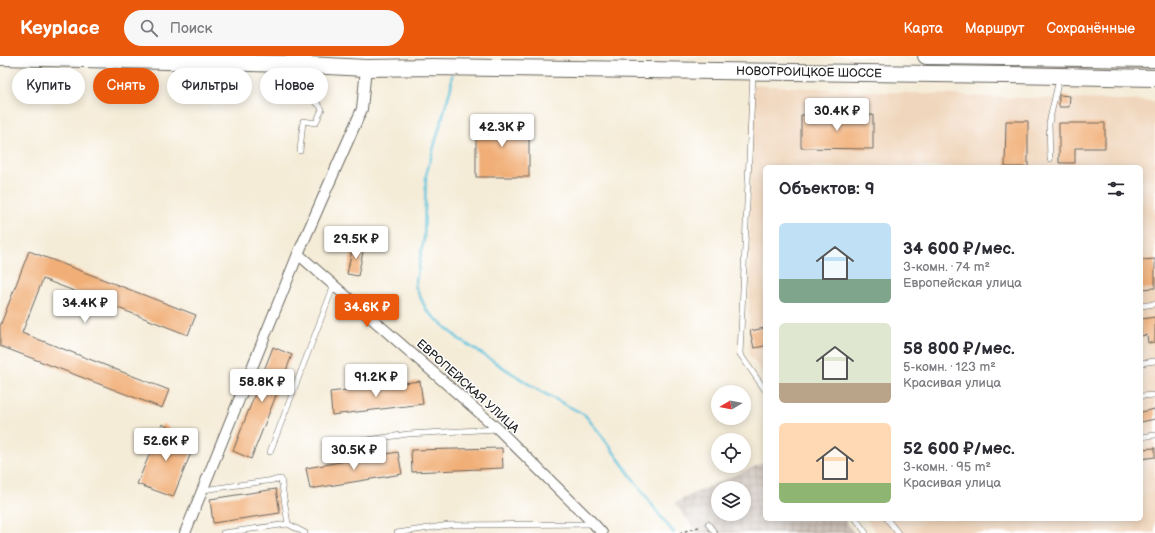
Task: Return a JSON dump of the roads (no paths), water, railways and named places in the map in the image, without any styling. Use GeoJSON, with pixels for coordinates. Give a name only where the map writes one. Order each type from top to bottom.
{"type":"FeatureCollection","features":[{"type":"Feature","properties":{"kind":"main road"},"geometry":{"type":"LineString","coordinates":[[366,68],[385,56]]}},
{"type":"Feature","properties":{"kind":"main road"},"geometry":{"type":"LineString","coordinates":[[926,56],[1155,59]]}},
{"type":"Feature","properties":{"kind":"main road","name":"НОВОТРОИЦКОЕ ШОССЕ"},"geometry":{"type":"LineString","coordinates":[[0,57],[288,60],[306,65],[366,68],[433,67],[1155,78]]}},
{"type":"Feature","properties":{"kind":"street"},"geometry":{"type":"LineString","coordinates":[[185,533],[298,254],[362,109],[366,68]]}},
{"type":"Feature","properties":{"kind":"street","name":"ЕВРОПЕЙСКАЯ УЛИЦА"},"geometry":{"type":"LineString","coordinates":[[298,254],[498,429],[602,533]]}},
{"type":"Feature","properties":{"kind":"lane"},"geometry":{"type":"LineString","coordinates":[[300,151],[304,121],[316,123],[322,109],[307,96],[306,65]]}},
{"type":"Feature","properties":{"kind":"lane"},"geometry":{"type":"LineString","coordinates":[[753,72],[740,354],[763,387]]}},
{"type":"Feature","properties":{"kind":"lane"},"geometry":{"type":"LineString","coordinates":[[1050,159],[1049,123],[1060,76]]}},
{"type":"Feature","properties":{"kind":"lane"},"geometry":{"type":"LineString","coordinates":[[270,452],[334,285]]}},
{"type":"Feature","properties":{"kind":"lane"},"geometry":{"type":"LineString","coordinates":[[1143,306],[1155,304]]}},
{"type":"Feature","properties":{"kind":"lane"},"geometry":{"type":"LineString","coordinates":[[1143,363],[1155,361]]}},
{"type":"Feature","properties":{"kind":"lane"},"geometry":{"type":"LineString","coordinates":[[1143,396],[1155,395]]}},
{"type":"Feature","properties":{"kind":"lane"},"geometry":{"type":"LineString","coordinates":[[334,445],[408,434],[498,429]]}},
{"type":"Feature","properties":{"kind":"lane"},"geometry":{"type":"LineString","coordinates":[[1143,437],[1155,435]]}},
{"type":"Feature","properties":{"kind":"lane"},"geometry":{"type":"LineString","coordinates":[[203,490],[281,478],[288,524]]}},
{"type":"Feature","properties":{"kind":"lane"},"geometry":{"type":"LineString","coordinates":[[857,521],[866,533]]}},
{"type":"Feature","properties":{"kind":"lane"},"geometry":{"type":"LineString","coordinates":[[889,521],[898,533]]}},
{"type":"Feature","properties":{"kind":"lane"},"geometry":{"type":"LineString","coordinates":[[223,533],[288,524],[306,533]]}},
{"type":"Feature","properties":{"kind":"lane"},"geometry":{"type":"LineString","coordinates":[[397,533],[449,525],[594,524]]}},
{"type":"Feature","properties":{"kind":"lane"},"geometry":{"type":"LineString","coordinates":[[708,524],[715,533]]}},
{"type":"Feature","properties":{"kind":"waterway"},"geometry":{"type":"LineString","coordinates":[[452,74],[451,87],[426,175],[424,238],[415,286],[427,311],[459,339],[538,390],[585,415],[674,533]]}}]}
